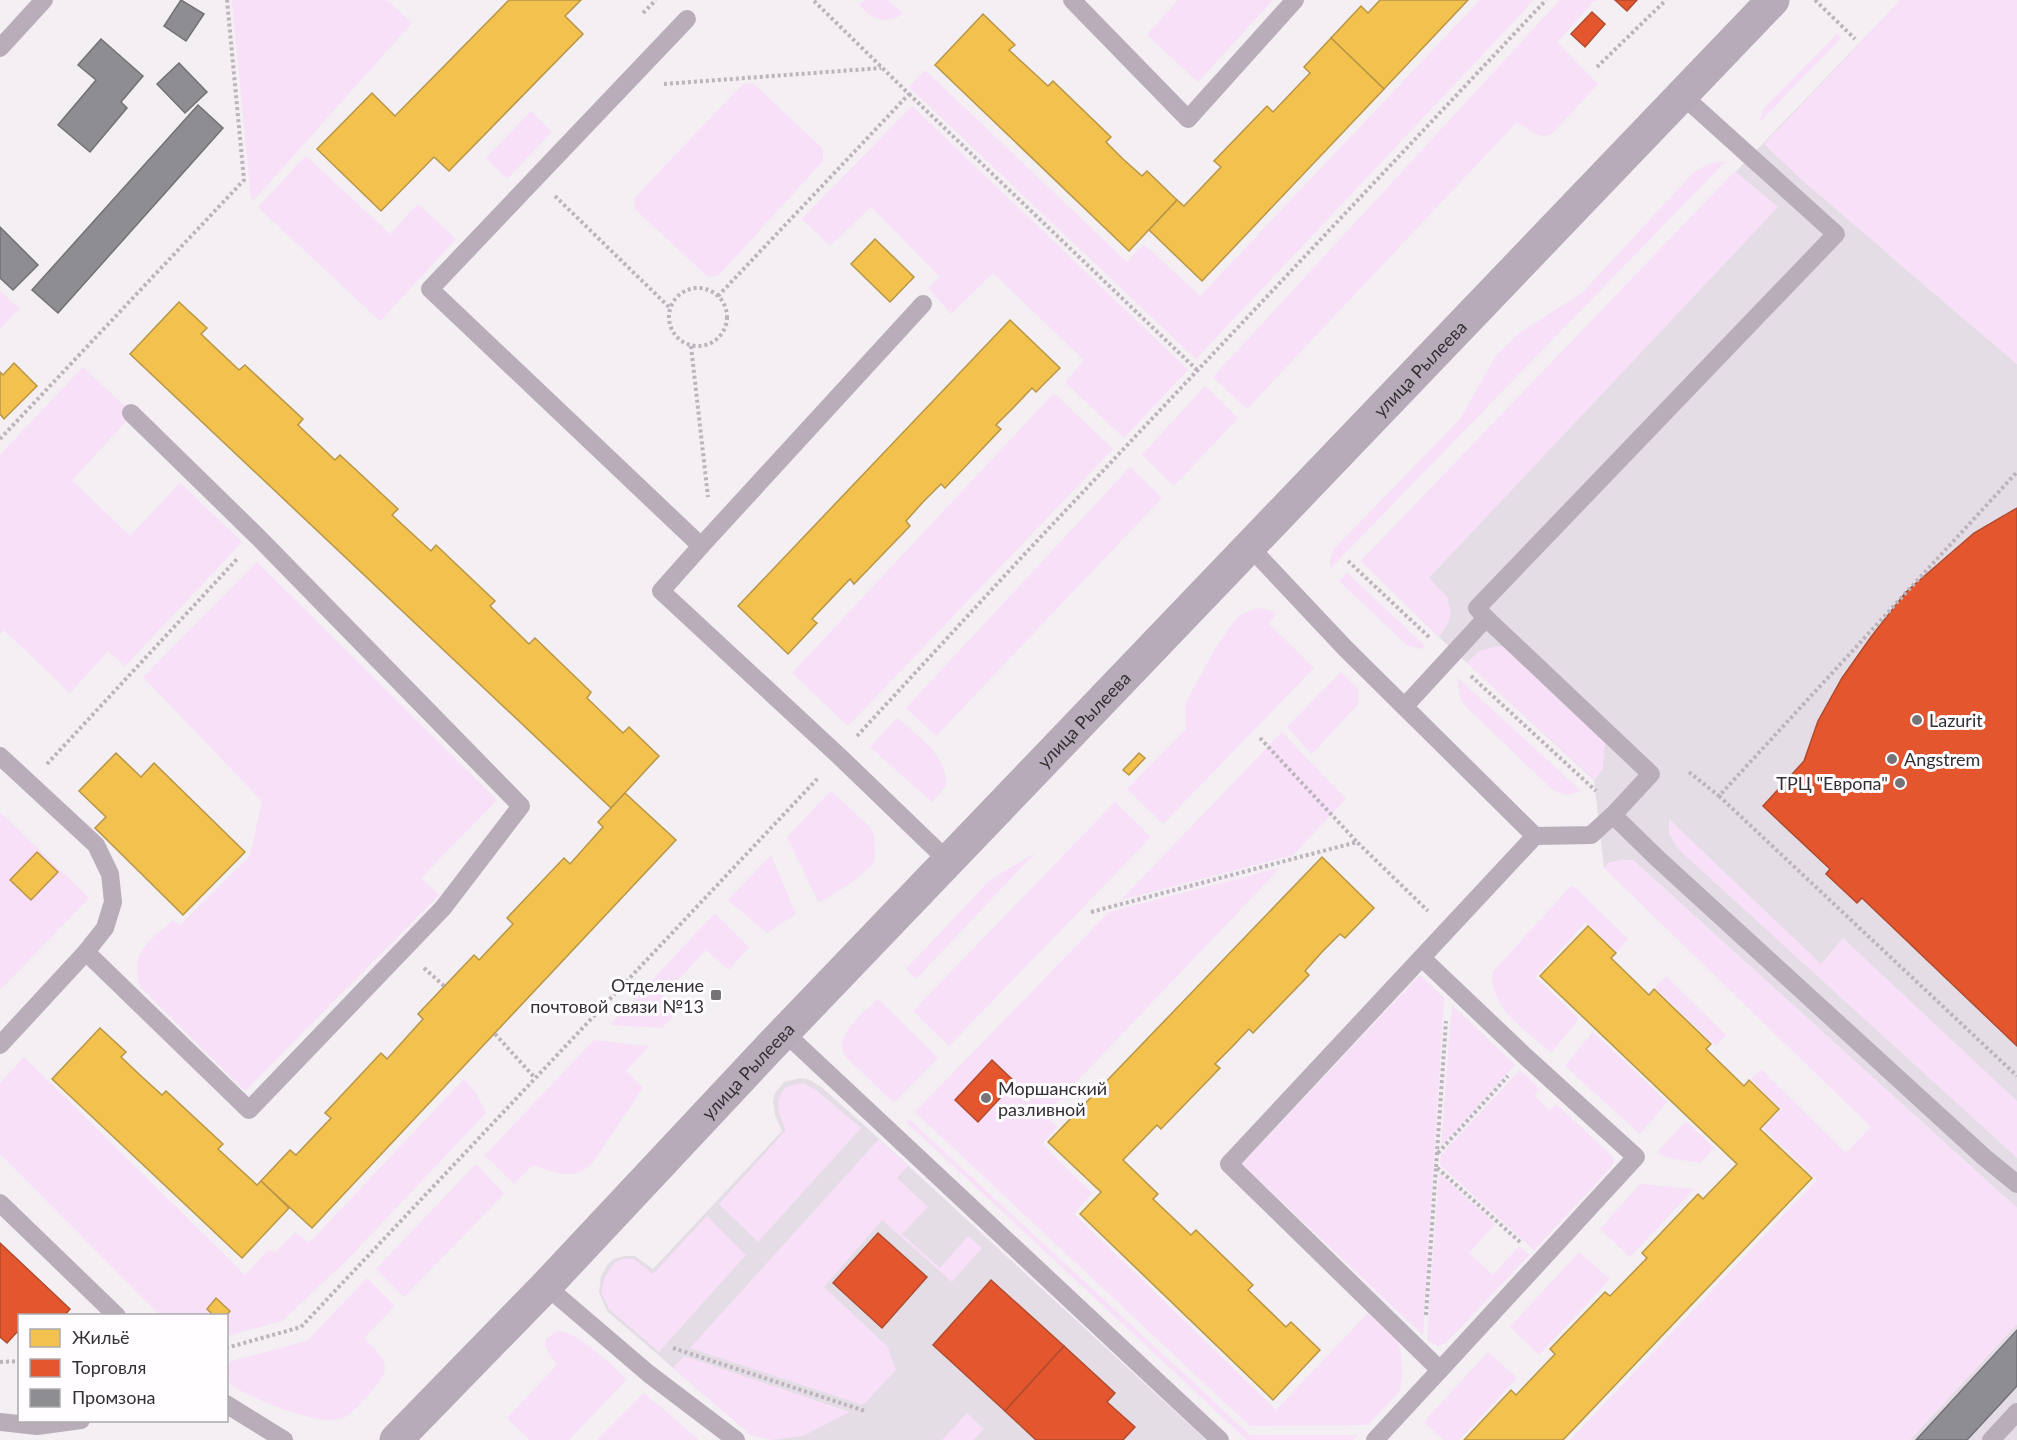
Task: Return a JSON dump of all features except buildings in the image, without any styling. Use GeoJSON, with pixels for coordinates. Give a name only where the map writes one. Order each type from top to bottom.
{"type":"FeatureCollection","features":[{"type":"Feature","properties":{"kind":"main road","name":"улица Рылеева"},"geometry":{"type":"LineString","coordinates":[[396,1440],[546,1286],[784,1032],[1773,0]]}},
{"type":"Feature","properties":{"kind":"lane"},"geometry":{"type":"LineString","coordinates":[[0,48],[44,0]]}},
{"type":"Feature","properties":{"kind":"lane"},"geometry":{"type":"LineString","coordinates":[[1072,0],[1188,118],[1295,0]]}},
{"type":"Feature","properties":{"kind":"lane"},"geometry":{"type":"LineString","coordinates":[[687,20],[430,289],[706,539]]}},
{"type":"Feature","properties":{"kind":"lane"},"geometry":{"type":"LineString","coordinates":[[1249,546],[1346,649],[1536,836],[1591,835],[1615,812],[1651,774],[1477,608],[1836,234],[1682,95]]}},
{"type":"Feature","properties":{"kind":"lane"},"geometry":{"type":"LineString","coordinates":[[923,304],[706,539],[661,591],[948,861]]}},
{"type":"Feature","properties":{"kind":"lane"},"geometry":{"type":"LineString","coordinates":[[86,952],[249,1110],[443,908],[520,806],[258,537],[130,413]]}},
{"type":"Feature","properties":{"kind":"lane"},"geometry":{"type":"LineString","coordinates":[[1405,706],[1486,618]]}},
{"type":"Feature","properties":{"kind":"lane"},"geometry":{"type":"LineString","coordinates":[[0,756],[96,845],[110,874],[113,902],[105,928],[86,952],[0,1045]]}},
{"type":"Feature","properties":{"kind":"lane"},"geometry":{"type":"LineString","coordinates":[[1615,812],[1666,866],[1940,1117],[2017,1184]]}},
{"type":"Feature","properties":{"kind":"lane"},"geometry":{"type":"LineString","coordinates":[[1440,1370],[1229,1164],[1536,836]]}},
{"type":"Feature","properties":{"kind":"lane"},"geometry":{"type":"LineString","coordinates":[[1375,1440],[1636,1157],[1422,958]]}},
{"type":"Feature","properties":{"kind":"lane"},"geometry":{"type":"LineString","coordinates":[[784,1032],[1220,1440]]}},
{"type":"Feature","properties":{"kind":"lane"},"geometry":{"type":"LineString","coordinates":[[0,1203],[115,1314]]}},
{"type":"Feature","properties":{"kind":"lane"},"geometry":{"type":"LineString","coordinates":[[546,1286],[649,1374],[736,1440]]}},
{"type":"Feature","properties":{"kind":"lane"},"geometry":{"type":"LineString","coordinates":[[228,1405],[284,1440]]}},
{"type":"Feature","properties":{"kind":"lane"},"geometry":{"type":"LineString","coordinates":[[1990,1440],[2017,1412]]}},
{"type":"Feature","properties":{"kind":"lane"},"geometry":{"type":"LineString","coordinates":[[0,1422],[37,1426],[66,1422]]}},
{"type":"Feature","properties":{"kind":"path"},"geometry":{"type":"LineString","coordinates":[[0,440],[244,180],[226,0]]}},
{"type":"Feature","properties":{"kind":"path"},"geometry":{"type":"LineString","coordinates":[[644,13],[656,0]]}},
{"type":"Feature","properties":{"kind":"path"},"geometry":{"type":"LineString","coordinates":[[813,0],[1197,370]]}},
{"type":"Feature","properties":{"kind":"path"},"geometry":{"type":"LineString","coordinates":[[228,1347],[301,1327],[1546,0]]}},
{"type":"Feature","properties":{"kind":"path"},"geometry":{"type":"LineString","coordinates":[[1597,67],[1666,0]]}},
{"type":"Feature","properties":{"kind":"path"},"geometry":{"type":"LineString","coordinates":[[1815,0],[1855,39]]}},
{"type":"Feature","properties":{"kind":"path"},"geometry":{"type":"LineString","coordinates":[[623,87],[882,68]]}},
{"type":"Feature","properties":{"kind":"path"},"geometry":{"type":"LineString","coordinates":[[718,296],[909,94]]}},
{"type":"Feature","properties":{"kind":"path"},"geometry":{"type":"LineString","coordinates":[[537,178],[670,308]]}},
{"type":"Feature","properties":{"kind":"path"},"geometry":{"type":"LineString","coordinates":[[691,289],[706,289],[723,302],[727,316],[724,331],[720,337],[707,345],[691,346],[684,343],[673,332],[670,324],[670,308],[678,296],[691,289]]}},
{"type":"Feature","properties":{"kind":"path"},"geometry":{"type":"LineString","coordinates":[[691,346],[706,539]]}},
{"type":"Feature","properties":{"kind":"path"},"geometry":{"type":"LineString","coordinates":[[1719,796],[2017,472]]}},
{"type":"Feature","properties":{"kind":"path"},"geometry":{"type":"LineString","coordinates":[[29,784],[258,537]]}},
{"type":"Feature","properties":{"kind":"path"},"geometry":{"type":"LineString","coordinates":[[1348,561],[1615,812]]}},
{"type":"Feature","properties":{"kind":"path"},"geometry":{"type":"LineString","coordinates":[[1260,738],[1357,842],[1448,930]]}},
{"type":"Feature","properties":{"kind":"path"},"geometry":{"type":"LineString","coordinates":[[1689,772],[1719,796],[2017,1076]]}},
{"type":"Feature","properties":{"kind":"path"},"geometry":{"type":"LineString","coordinates":[[1091,912],[1357,842]]}},
{"type":"Feature","properties":{"kind":"path"},"geometry":{"type":"LineString","coordinates":[[1424,1353],[1448,982]]}},
{"type":"Feature","properties":{"kind":"path"},"geometry":{"type":"LineString","coordinates":[[495,1034],[535,1078]]}},
{"type":"Feature","properties":{"kind":"path"},"geometry":{"type":"LineString","coordinates":[[1438,1153],[1526,1057]]}},
{"type":"Feature","properties":{"kind":"path"},"geometry":{"type":"LineString","coordinates":[[1436,1167],[1540,1260]]}},
{"type":"Feature","properties":{"kind":"path"},"geometry":{"type":"LineString","coordinates":[[673,1348],[865,1411]]}},
{"type":"Feature","properties":{"kind":"path"},"geometry":{"type":"LineString","coordinates":[[0,1362],[18,1361]]}},
{"type":"Feature","properties":{"kind":"shaded area"},"geometry":{"type":"Polygon","coordinates":[[[232,0],[387,0],[412,23],[253,201],[251,198],[232,0]]]}},
{"type":"Feature","properties":{"kind":"shaded area"},"geometry":{"type":"Polygon","coordinates":[[[864,0],[888,0],[903,14],[890,19],[879,19],[859,5],[864,0]]]}},
{"type":"Feature","properties":{"kind":"shaded area"},"geometry":{"type":"Polygon","coordinates":[[[1178,0],[1273,0],[1198,82],[1147,35],[1178,0]]]}},
{"type":"Feature","properties":{"kind":"shaded area"},"geometry":{"type":"Polygon","coordinates":[[[1480,0],[1534,0],[1196,359],[909,87],[925,70],[1127,262],[1144,244],[1200,296],[1480,0]]]}},
{"type":"Feature","properties":{"kind":"shaded area"},"geometry":{"type":"Polygon","coordinates":[[[1560,0],[1599,0],[1593,2],[1557,42],[1598,84],[1552,134],[1538,135],[1517,122],[1247,409],[1213,377],[1560,0]]]}},
{"type":"Feature","properties":{"kind":"shaded area"},"geometry":{"type":"Polygon","coordinates":[[[1901,0],[2017,0],[1889,255],[2017,364],[2017,1208],[1633,860],[1609,863],[1604,868],[1594,780],[1439,637],[1361,561],[1901,0]]]}},
{"type":"Feature","properties":{"kind":"shaded area"},"geometry":{"type":"Polygon","coordinates":[[[1901,0],[2017,0],[2017,364],[1803,181],[1764,144],[1901,0]]]}},
{"type":"Feature","properties":{"kind":"shaded area"},"geometry":{"type":"Polygon","coordinates":[[[1837,34],[1841,38],[1759,123],[1763,109],[1837,34]]]}},
{"type":"Feature","properties":{"kind":"shaded area"},"geometry":{"type":"Polygon","coordinates":[[[746,83],[754,84],[823,149],[823,161],[719,275],[708,277],[636,210],[634,200],[746,83]]]}},
{"type":"Feature","properties":{"kind":"shaded area"},"geometry":{"type":"Polygon","coordinates":[[[912,106],[1188,370],[1124,438],[1065,382],[1084,360],[993,273],[951,314],[928,288],[940,277],[871,207],[830,246],[802,219],[912,106]]]}},
{"type":"Feature","properties":{"kind":"shaded area"},"geometry":{"type":"Polygon","coordinates":[[[531,111],[552,132],[507,179],[486,158],[531,111]]]}},
{"type":"Feature","properties":{"kind":"shaded area"},"geometry":{"type":"Polygon","coordinates":[[[306,156],[390,234],[418,204],[456,239],[380,321],[258,207],[306,156]]]}},
{"type":"Feature","properties":{"kind":"shaded area"},"geometry":{"type":"Polygon","coordinates":[[[1725,162],[1330,569],[1330,558],[1334,549],[1460,419],[1495,357],[1519,333],[1582,293],[1695,171],[1709,164],[1725,162]]]}},
{"type":"Feature","properties":{"kind":"shaded area"},"geometry":{"type":"Polygon","coordinates":[[[1735,171],[1778,207],[1429,578],[1449,599],[1447,601],[1451,615],[1439,637],[1361,561],[1735,171]]]}},
{"type":"Feature","properties":{"kind":"shaded area"},"geometry":{"type":"Polygon","coordinates":[[[0,290],[19,309],[0,329],[0,290]]]}},
{"type":"Feature","properties":{"kind":"shaded area"},"geometry":{"type":"Polygon","coordinates":[[[83,367],[133,414],[72,480],[130,536],[180,483],[242,542],[125,666],[108,651],[70,693],[4,630],[0,635],[0,455],[83,367]]]}},
{"type":"Feature","properties":{"kind":"shaded area"},"geometry":{"type":"Polygon","coordinates":[[[1205,386],[1238,418],[1174,486],[1142,455],[1205,386]]]}},
{"type":"Feature","properties":{"kind":"shaded area"},"geometry":{"type":"Polygon","coordinates":[[[1054,393],[1113,449],[848,726],[792,673],[1054,393]]]}},
{"type":"Feature","properties":{"kind":"shaded area"},"geometry":{"type":"Polygon","coordinates":[[[1130,467],[1162,498],[936,736],[906,708],[1130,467]]]}},
{"type":"Feature","properties":{"kind":"shaded area"},"geometry":{"type":"Polygon","coordinates":[[[257,562],[497,800],[421,878],[439,895],[245,1091],[140,987],[137,964],[143,948],[149,942],[173,920],[180,925],[250,856],[262,801],[143,677],[257,562]]]}},
{"type":"Feature","properties":{"kind":"shaded area"},"geometry":{"type":"Polygon","coordinates":[[[1347,573],[1425,646],[1422,649],[1408,646],[1339,581],[1347,573]]]}},
{"type":"Feature","properties":{"kind":"shaded area"},"geometry":{"type":"Polygon","coordinates":[[[1257,608],[1270,610],[1276,615],[1268,623],[1314,668],[1163,824],[1127,789],[1186,729],[1185,704],[1216,647],[1234,621],[1242,614],[1257,608]]]}},
{"type":"Feature","properties":{"kind":"shaded area"},"geometry":{"type":"Polygon","coordinates":[[[1497,646],[1504,647],[1605,743],[1603,768],[1595,780],[1467,663],[1479,651],[1497,646]]]}},
{"type":"Feature","properties":{"kind":"shaded area"},"geometry":{"type":"Polygon","coordinates":[[[1341,672],[1358,689],[1358,704],[1312,754],[1287,727],[1341,672]]]}},
{"type":"Feature","properties":{"kind":"shaded area"},"geometry":{"type":"Polygon","coordinates":[[[1457,677],[1581,791],[1566,795],[1554,791],[1465,706],[1460,697],[1457,677]]]}},
{"type":"Feature","properties":{"kind":"shaded area"},"geometry":{"type":"Polygon","coordinates":[[[897,718],[922,739],[937,756],[946,775],[946,786],[932,802],[870,747],[897,718]]]}},
{"type":"Feature","properties":{"kind":"shaded area"},"geometry":{"type":"Polygon","coordinates":[[[1282,732],[1346,799],[1293,855],[1121,900],[1282,732]]]}},
{"type":"Feature","properties":{"kind":"shaded area"},"geometry":{"type":"Polygon","coordinates":[[[831,791],[870,827],[874,836],[875,856],[873,864],[854,881],[819,903],[787,837],[831,791]]]}},
{"type":"Feature","properties":{"kind":"shaded area"},"geometry":{"type":"Polygon","coordinates":[[[1115,802],[1151,837],[949,1046],[913,1011],[1115,802]]]}},
{"type":"Feature","properties":{"kind":"shaded area"},"geometry":{"type":"Polygon","coordinates":[[[0,812],[89,898],[0,990],[0,812]]]}},
{"type":"Feature","properties":{"kind":"shaded area"},"geometry":{"type":"Polygon","coordinates":[[[1669,819],[1821,964],[1843,938],[2017,1101],[2017,1158],[1679,850],[1669,834],[1669,819]]]}},
{"type":"Feature","properties":{"kind":"shaded area"},"geometry":{"type":"Polygon","coordinates":[[[1036,852],[916,979],[906,969],[990,880],[1036,852]]]}},
{"type":"Feature","properties":{"kind":"shaded area"},"geometry":{"type":"Polygon","coordinates":[[[771,855],[796,914],[767,933],[728,900],[771,855]]]}},
{"type":"Feature","properties":{"kind":"shaded area"},"geometry":{"type":"Polygon","coordinates":[[[1633,860],[2017,1208],[2017,1324],[1910,1440],[1570,1440],[1817,1180],[1763,1128],[1781,1109],[1751,1079],[1761,1069],[1846,1153],[1871,1127],[1604,868],[1609,863],[1633,860]]]}},
{"type":"Feature","properties":{"kind":"shaded area"},"geometry":{"type":"Polygon","coordinates":[[[1280,868],[1045,1115],[1057,1127],[1042,1144],[1092,1193],[1074,1214],[1276,1410],[1368,1313],[1398,1342],[1402,1377],[1399,1392],[1368,1425],[1250,1426],[915,1112],[1109,912],[1280,868]]]}},
{"type":"Feature","properties":{"kind":"shaded area"},"geometry":{"type":"Polygon","coordinates":[[[1571,886],[1575,887],[1628,939],[1617,952],[1586,922],[1535,977],[1579,1019],[1551,1053],[1521,1028],[1503,1008],[1493,986],[1492,973],[1571,886]]]}},
{"type":"Feature","properties":{"kind":"shaded area"},"geometry":{"type":"Polygon","coordinates":[[[715,913],[749,947],[729,970],[706,950],[661,998],[676,1013],[662,1028],[610,1025],[715,913]]]}},
{"type":"Feature","properties":{"kind":"shaded area"},"geometry":{"type":"Polygon","coordinates":[[[1420,975],[1444,998],[1423,1335],[1242,1164],[1420,975]]]}},
{"type":"Feature","properties":{"kind":"shaded area"},"geometry":{"type":"Polygon","coordinates":[[[1666,976],[1726,1035],[1716,1046],[1655,988],[1666,976]]]}},
{"type":"Feature","properties":{"kind":"shaded area"},"geometry":{"type":"Polygon","coordinates":[[[878,999],[938,1058],[894,1103],[844,1055],[842,1047],[852,1024],[878,999]]]}},
{"type":"Feature","properties":{"kind":"shaded area"},"geometry":{"type":"Polygon","coordinates":[[[1452,1005],[1515,1065],[1441,1146],[1452,1005]]]}},
{"type":"Feature","properties":{"kind":"shaded area"},"geometry":{"type":"Polygon","coordinates":[[[1593,1032],[1667,1102],[1640,1134],[1565,1066],[1593,1032]]]}},
{"type":"Feature","properties":{"kind":"shaded area"},"geometry":{"type":"Polygon","coordinates":[[[594,1040],[649,1046],[626,1071],[643,1088],[593,1162],[586,1168],[572,1174],[564,1174],[533,1165],[514,1184],[485,1155],[594,1040]]]}},
{"type":"Feature","properties":{"kind":"shaded area"},"geometry":{"type":"Polygon","coordinates":[[[24,1057],[245,1275],[269,1249],[275,1253],[295,1232],[309,1243],[464,1079],[477,1095],[486,1113],[347,1260],[282,1321],[228,1336],[228,1314],[159,1314],[0,1154],[0,1083],[24,1057]]]}},
{"type":"Feature","properties":{"kind":"shaded area"},"geometry":{"type":"Polygon","coordinates":[[[1520,1070],[1540,1089],[1534,1096],[1550,1111],[1556,1104],[1611,1155],[1614,1161],[1534,1250],[1440,1165],[1441,1155],[1520,1070]]]}},
{"type":"Feature","properties":{"kind":"shaded area"},"geometry":{"type":"Polygon","coordinates":[[[801,1078],[820,1086],[864,1125],[1206,1440],[773,1440],[751,1435],[607,1311],[599,1292],[601,1276],[608,1264],[624,1256],[635,1256],[653,1269],[782,1131],[775,1115],[773,1101],[775,1093],[784,1082],[801,1078]]]}},
{"type":"Feature","properties":{"kind":"shaded area"},"geometry":{"type":"Polygon","coordinates":[[[803,1083],[816,1090],[861,1128],[758,1242],[719,1204],[786,1130],[779,1114],[778,1103],[786,1087],[803,1083]]]}},
{"type":"Feature","properties":{"kind":"shaded area"},"geometry":{"type":"Polygon","coordinates":[[[909,1119],[1250,1435],[1358,1435],[1353,1440],[1247,1440],[906,1122],[909,1119]]]}},
{"type":"Feature","properties":{"kind":"shaded area"},"geometry":{"type":"Polygon","coordinates":[[[1686,1121],[1714,1148],[1700,1163],[1665,1157],[1658,1151],[1686,1121]]]}},
{"type":"Feature","properties":{"kind":"shaded area"},"geometry":{"type":"Polygon","coordinates":[[[879,1139],[908,1166],[897,1178],[928,1207],[902,1234],[940,1268],[968,1236],[982,1248],[952,1282],[882,1220],[824,1287],[887,1346],[896,1370],[863,1405],[690,1348],[879,1139]]]}},
{"type":"Feature","properties":{"kind":"shaded area"},"geometry":{"type":"Polygon","coordinates":[[[476,1164],[504,1194],[404,1297],[376,1269],[476,1164]]]}},
{"type":"Feature","properties":{"kind":"shaded area"},"geometry":{"type":"Polygon","coordinates":[[[1439,1173],[1495,1224],[1469,1253],[1493,1275],[1519,1246],[1529,1255],[1446,1343],[1438,1346],[1427,1340],[1439,1173]]]}},
{"type":"Feature","properties":{"kind":"shaded area"},"geometry":{"type":"Polygon","coordinates":[[[1640,1184],[1694,1189],[1630,1257],[1600,1229],[1640,1184]]]}},
{"type":"Feature","properties":{"kind":"shaded area"},"geometry":{"type":"Polygon","coordinates":[[[707,1216],[746,1255],[659,1352],[609,1309],[601,1292],[605,1277],[616,1262],[623,1259],[634,1259],[653,1274],[707,1216]]]}},
{"type":"Feature","properties":{"kind":"shaded area"},"geometry":{"type":"Polygon","coordinates":[[[1579,1252],[1610,1279],[1539,1355],[1510,1327],[1579,1252]]]}},
{"type":"Feature","properties":{"kind":"shaded area"},"geometry":{"type":"Polygon","coordinates":[[[367,1278],[395,1306],[364,1338],[382,1359],[384,1372],[370,1393],[347,1416],[336,1420],[309,1417],[247,1394],[228,1382],[228,1362],[307,1341],[367,1278]]]}},
{"type":"Feature","properties":{"kind":"shaded area"},"geometry":{"type":"Polygon","coordinates":[[[2017,1324],[2017,1440],[1910,1440],[2017,1324]]]}},
{"type":"Feature","properties":{"kind":"shaded area"},"geometry":{"type":"Polygon","coordinates":[[[557,1331],[565,1332],[584,1342],[627,1379],[569,1440],[530,1440],[507,1418],[557,1365],[545,1347],[545,1340],[557,1331]]]}},
{"type":"Feature","properties":{"kind":"shaded area"},"geometry":{"type":"Polygon","coordinates":[[[1488,1352],[1517,1378],[1459,1440],[1444,1440],[1424,1422],[1488,1352]]]}},
{"type":"Feature","properties":{"kind":"shaded area"},"geometry":{"type":"Polygon","coordinates":[[[684,1356],[850,1412],[803,1436],[773,1440],[751,1435],[673,1368],[684,1356]]]}},
{"type":"Feature","properties":{"kind":"shaded area"},"geometry":{"type":"Polygon","coordinates":[[[644,1393],[699,1440],[597,1440],[644,1393]]]}},
{"type":"Feature","properties":{"kind":"shaded area"},"geometry":{"type":"Polygon","coordinates":[[[967,1413],[984,1429],[973,1440],[942,1440],[967,1413]]]}},
{"type":"Feature","properties":{"kind":"place","name":"Lazurit"},"geometry":{"type":"Point","coordinates":[1917,720]}},
{"type":"Feature","properties":{"kind":"place","name":"Angstrem"},"geometry":{"type":"Point","coordinates":[1892,759]}},
{"type":"Feature","properties":{"kind":"place","name":"ТРЦ \"Европа\""},"geometry":{"type":"Point","coordinates":[1900,783]}},
{"type":"Feature","properties":{"kind":"place","name":"Отделение почтовой связи №13"},"geometry":{"type":"Point","coordinates":[716,995]}},
{"type":"Feature","properties":{"kind":"place","name":"Моршанский разливной"},"geometry":{"type":"Point","coordinates":[986,1098]}}]}
